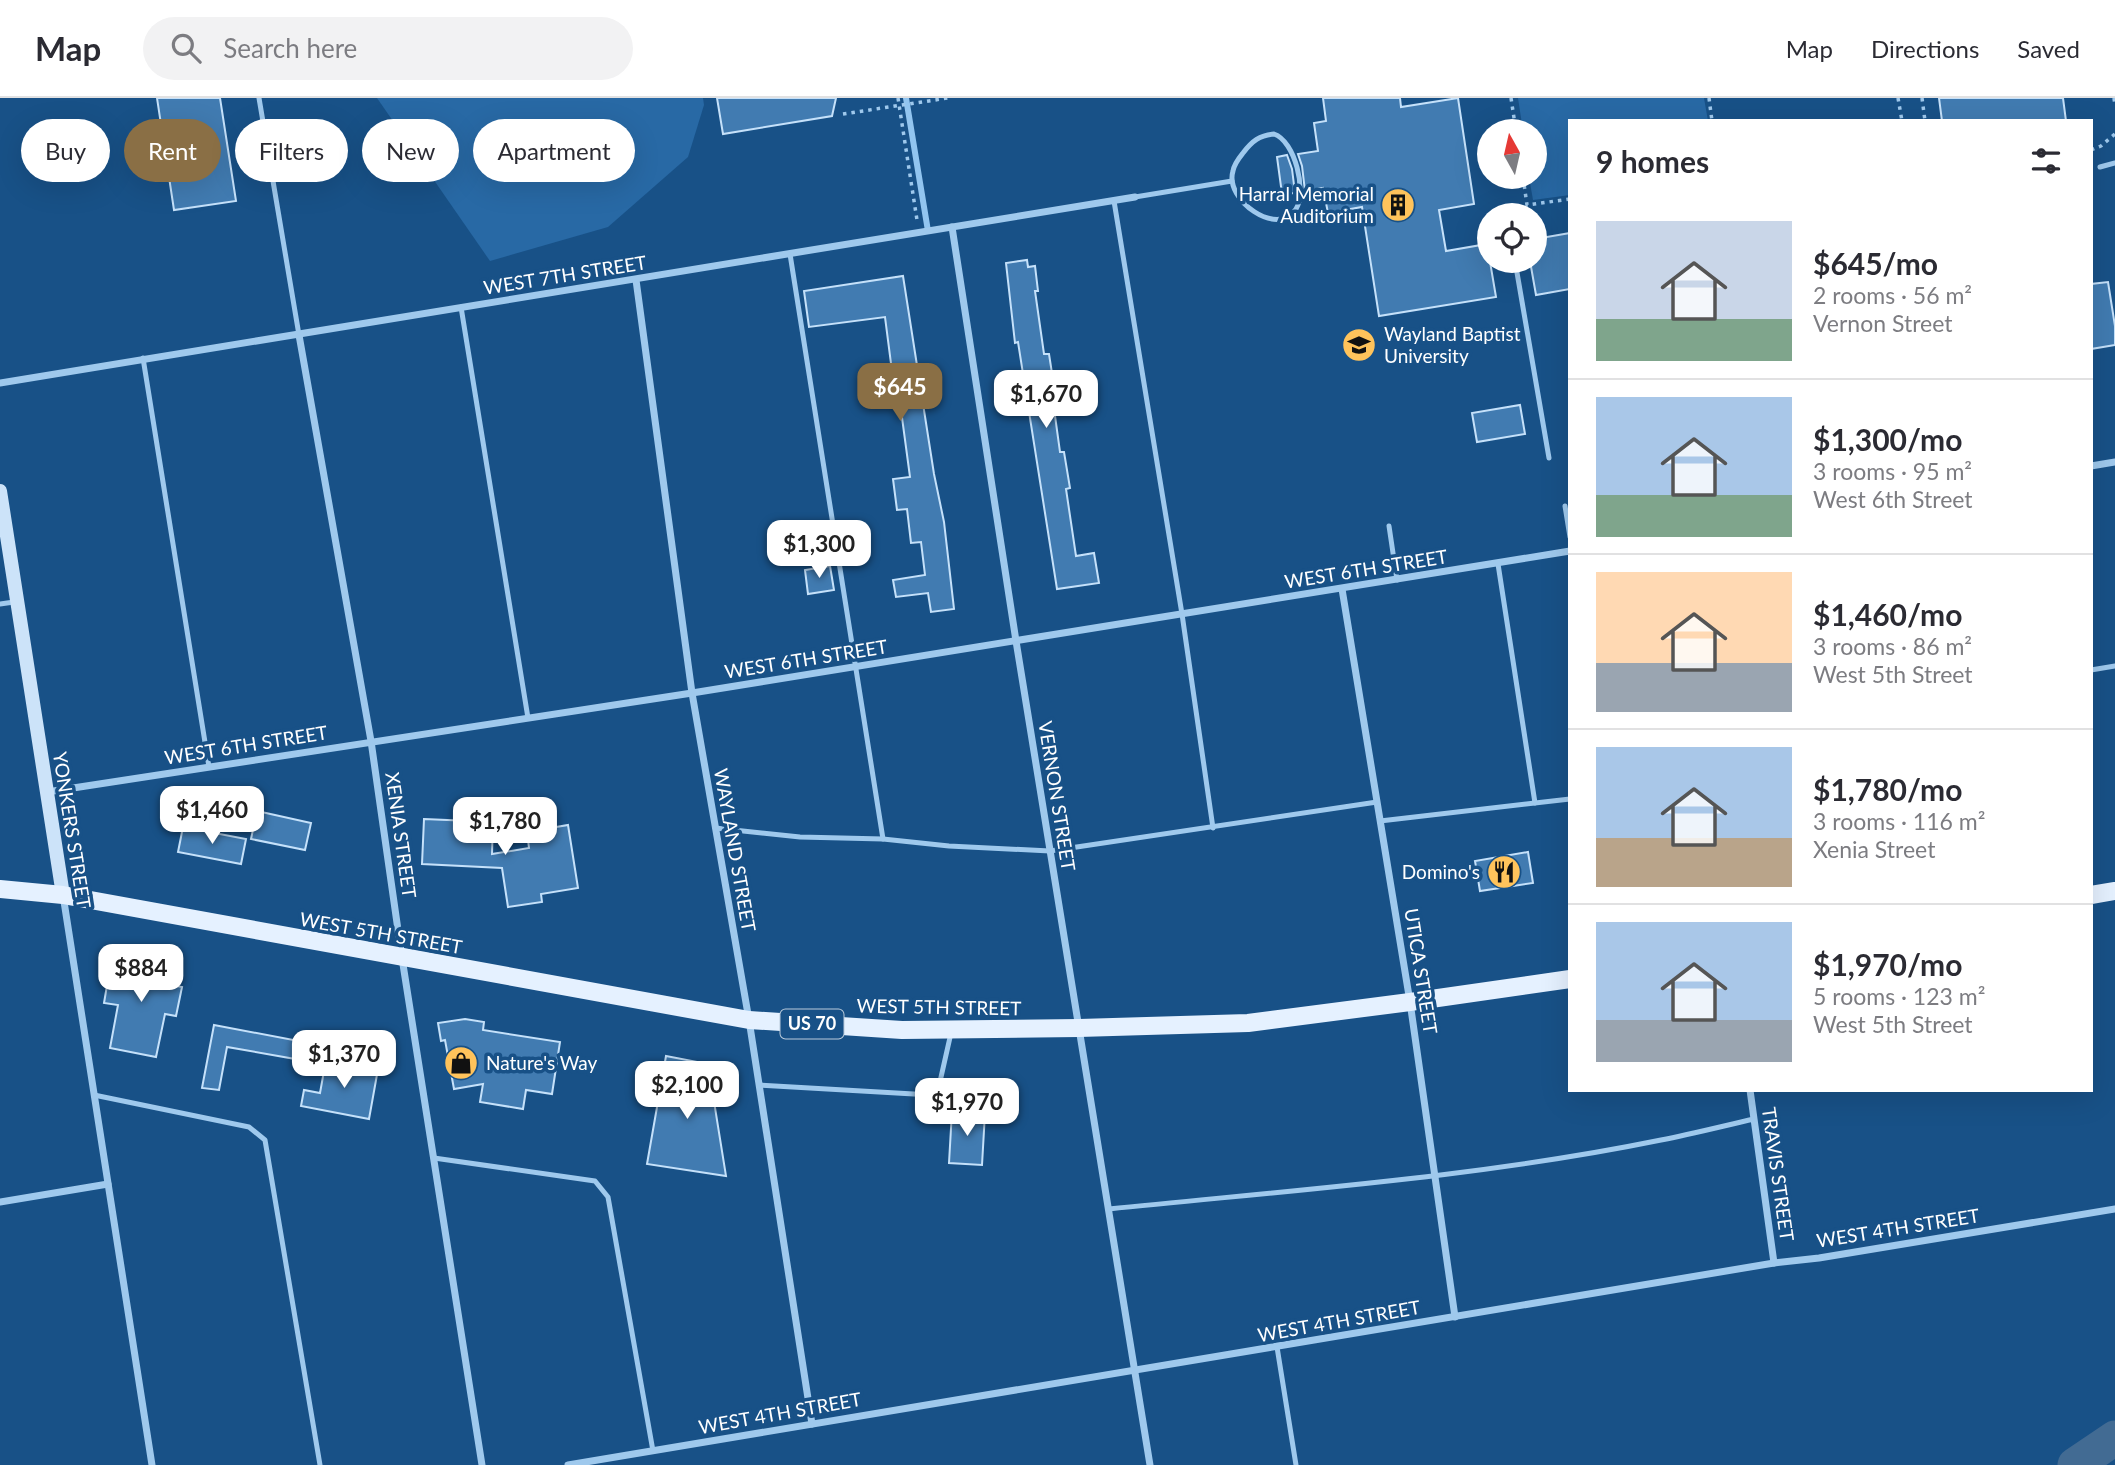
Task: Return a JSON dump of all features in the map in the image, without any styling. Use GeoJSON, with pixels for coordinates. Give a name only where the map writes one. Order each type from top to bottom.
{"type":"FeatureCollection","features":[{"type":"Feature","properties":{"kind":"main road","name":"US 70"},"geometry":{"type":"LineString","coordinates":[[0,889],[63,895]]}},
{"type":"Feature","properties":{"kind":"main road"},"geometry":{"type":"LineString","coordinates":[[2093,895],[2115,891]]}},
{"type":"Feature","properties":{"kind":"main road","name":"WEST 5TH STREET"},"geometry":{"type":"LineString","coordinates":[[63,895],[748,1020],[902,1030],[1248,1023],[1568,979]]}},
{"type":"Feature","properties":{"kind":"street","name":"WEST 7TH STREET"},"geometry":{"type":"LineString","coordinates":[[0,383],[636,281],[1135,197]]}},
{"type":"Feature","properties":{"kind":"street","name":"VERNON STREET"},"geometry":{"type":"LineString","coordinates":[[952,227],[1150,1465]]}},
{"type":"Feature","properties":{"kind":"street","name":"WAYLAND STREET"},"geometry":{"type":"LineString","coordinates":[[636,281],[692,693],[759,1084],[812,1424]]}},
{"type":"Feature","properties":{"kind":"street","name":"XENIA STREET"},"geometry":{"type":"LineString","coordinates":[[299,335],[371,741],[402,958],[482,1465]]}},
{"type":"Feature","properties":{"kind":"street"},"geometry":{"type":"LineString","coordinates":[[2093,466],[2115,462]]}},
{"type":"Feature","properties":{"kind":"street","name":"YONKERS STREET"},"geometry":{"type":"LineString","coordinates":[[0,491],[152,1465]]}},
{"type":"Feature","properties":{"kind":"street","name":"WEST 6TH STREET"},"geometry":{"type":"LineString","coordinates":[[47,792],[692,693],[1568,551]]}},
{"type":"Feature","properties":{"kind":"street","name":"UTICA STREET"},"geometry":{"type":"LineString","coordinates":[[1342,589],[1410,1002],[1455,1317]]}},
{"type":"Feature","properties":{"kind":"street","name":"TRAVIS STREET"},"geometry":{"type":"LineString","coordinates":[[1750,1092],[1774,1263]]}},
{"type":"Feature","properties":{"kind":"street"},"geometry":{"type":"LineString","coordinates":[[0,1202],[108,1184]]}},
{"type":"Feature","properties":{"kind":"street","name":"WEST 4TH STREET"},"geometry":{"type":"LineString","coordinates":[[568,1465],[1774,1263],[2115,1209]]}},
{"type":"Feature","properties":{"kind":"lane"},"geometry":{"type":"LineString","coordinates":[[259,98],[299,335]]}},
{"type":"Feature","properties":{"kind":"lane"},"geometry":{"type":"LineString","coordinates":[[1265,135],[1281,136],[1293,150],[1300,195],[1298,204],[1289,218],[1281,220],[1259,215],[1241,201],[1232,181],[1235,164],[1249,144],[1265,135]]}},
{"type":"Feature","properties":{"kind":"lane"},"geometry":{"type":"LineString","coordinates":[[2100,167],[2115,163]]}},
{"type":"Feature","properties":{"kind":"lane"},"geometry":{"type":"LineString","coordinates":[[1135,197],[1232,181]]}},
{"type":"Feature","properties":{"kind":"lane"},"geometry":{"type":"LineString","coordinates":[[1114,201],[1182,614],[1213,828]]}},
{"type":"Feature","properties":{"kind":"lane"},"geometry":{"type":"LineString","coordinates":[[790,254],[883,839]]}},
{"type":"Feature","properties":{"kind":"lane"},"geometry":{"type":"LineString","coordinates":[[1517,273],[1549,458]]}},
{"type":"Feature","properties":{"kind":"lane"},"geometry":{"type":"LineString","coordinates":[[461,307],[528,718]]}},
{"type":"Feature","properties":{"kind":"lane"},"geometry":{"type":"LineString","coordinates":[[143,358],[209,767]]}},
{"type":"Feature","properties":{"kind":"lane"},"geometry":{"type":"LineString","coordinates":[[1565,506],[1568,525]]}},
{"type":"Feature","properties":{"kind":"lane"},"geometry":{"type":"LineString","coordinates":[[1389,526],[1397,580]]}},
{"type":"Feature","properties":{"kind":"lane"},"geometry":{"type":"LineString","coordinates":[[1498,564],[1535,803]]}},
{"type":"Feature","properties":{"kind":"lane"},"geometry":{"type":"LineString","coordinates":[[0,604],[17,601]]}},
{"type":"Feature","properties":{"kind":"lane"},"geometry":{"type":"LineString","coordinates":[[2093,670],[2115,666]]}},
{"type":"Feature","properties":{"kind":"lane"},"geometry":{"type":"LineString","coordinates":[[1381,821],[1568,799]]}},
{"type":"Feature","properties":{"kind":"lane"},"geometry":{"type":"LineString","coordinates":[[715,828],[800,837],[883,839],[949,846],[1051,851],[1377,802]]}},
{"type":"Feature","properties":{"kind":"lane"},"geometry":{"type":"LineString","coordinates":[[759,1084],[931,1095],[939,1086],[951,1030]]}},
{"type":"Feature","properties":{"kind":"lane"},"geometry":{"type":"LineString","coordinates":[[94,1095],[249,1127],[265,1139],[320,1465]]}},
{"type":"Feature","properties":{"kind":"lane"},"geometry":{"type":"LineString","coordinates":[[1109,1209],[1434,1175],[1544,1160],[1635,1145],[1754,1119]]}},
{"type":"Feature","properties":{"kind":"lane"},"geometry":{"type":"LineString","coordinates":[[434,1158],[594,1181],[608,1197],[653,1451]]}},
{"type":"Feature","properties":{"kind":"lane"},"geometry":{"type":"LineString","coordinates":[[1277,1347],[1296,1465]]}},
{"type":"Feature","properties":{"kind":"path"},"geometry":{"type":"LineString","coordinates":[[898,98],[919,232]]}},
{"type":"Feature","properties":{"kind":"path"},"geometry":{"type":"LineString","coordinates":[[843,114],[948,98]]}},
{"type":"Feature","properties":{"kind":"path"},"geometry":{"type":"LineString","coordinates":[[1511,98],[1514,119]]}},
{"type":"Feature","properties":{"kind":"path"},"geometry":{"type":"LineString","coordinates":[[1709,98],[1712,119]]}},
{"type":"Feature","properties":{"kind":"path"},"geometry":{"type":"LineString","coordinates":[[1898,98],[1902,119]]}},
{"type":"Feature","properties":{"kind":"path"},"geometry":{"type":"LineString","coordinates":[[1922,98],[1925,119]]}},
{"type":"Feature","properties":{"kind":"path"},"geometry":{"type":"LineString","coordinates":[[2114,98],[2115,105]]}},
{"type":"Feature","properties":{"kind":"path"},"geometry":{"type":"LineString","coordinates":[[2093,149],[2115,134]]}},
{"type":"Feature","properties":{"kind":"path"},"geometry":{"type":"LineString","coordinates":[[1525,189],[1527,205],[1568,200]]}},
{"type":"Feature","properties":{"kind":"shaded area"},"geometry":{"type":"Polygon","coordinates":[[[377,98],[703,98],[704,105],[688,157],[608,227],[490,261],[435,182],[459,182],[459,119],[392,119],[377,98]]]}},
{"type":"Feature","properties":{"kind":"shaded area"},"geometry":{"type":"Polygon","coordinates":[[[1518,98],[1704,98],[1708,119],[1568,119],[1568,195],[1533,200],[1531,189],[1547,189],[1547,119],[1521,119],[1518,98]]]}},
{"type":"Feature","properties":{"kind":"building"},"geometry":{"type":"Polygon","coordinates":[[[157,98],[220,98],[236,201],[174,210],[170,182],[221,182],[221,119],[160,119],[157,98]]]}},
{"type":"Feature","properties":{"kind":"building"},"geometry":{"type":"Polygon","coordinates":[[[717,98],[836,98],[832,116],[723,134],[717,98]]]}},
{"type":"Feature","properties":{"kind":"building","name":"Harral Memorial Auditorium"},"geometry":{"type":"Polygon","coordinates":[[[1323,98],[1400,98],[1401,107],[1458,98],[1474,204],[1439,210],[1446,251],[1477,246],[1477,273],[1492,273],[1496,297],[1379,316],[1362,207],[1328,213],[1323,188],[1305,191],[1298,154],[1318,151],[1314,123],[1326,121],[1323,98]]]}},
{"type":"Feature","properties":{"kind":"building"},"geometry":{"type":"Polygon","coordinates":[[[1939,98],[2063,98],[2066,119],[1942,119],[1939,98]]]}},
{"type":"Feature","properties":{"kind":"building"},"geometry":{"type":"Polygon","coordinates":[[[1287,155],[1295,193],[1282,194],[1277,157],[1287,155]]]}},
{"type":"Feature","properties":{"kind":"building"},"geometry":{"type":"Polygon","coordinates":[[[1568,233],[1568,289],[1536,295],[1532,273],[1547,273],[1547,237],[1568,233]]]}},
{"type":"Feature","properties":{"kind":"building"},"geometry":{"type":"Polygon","coordinates":[[[1027,260],[1028,267],[1035,266],[1038,291],[1035,291],[1044,354],[1049,354],[1060,452],[1064,452],[1070,488],[1066,489],[1076,556],[1094,553],[1099,583],[1057,589],[1018,342],[1015,343],[1006,263],[1027,260]]]}},
{"type":"Feature","properties":{"kind":"building"},"geometry":{"type":"Polygon","coordinates":[[[903,276],[944,522],[954,609],[931,612],[928,593],[896,597],[893,580],[925,575],[921,542],[911,543],[907,509],[897,510],[893,479],[910,477],[901,410],[897,410],[885,317],[809,327],[804,291],[903,276]]]}},
{"type":"Feature","properties":{"kind":"building"},"geometry":{"type":"Polygon","coordinates":[[[2108,282],[2115,345],[2093,349],[2093,284],[2108,282]]]}},
{"type":"Feature","properties":{"kind":"building"},"geometry":{"type":"Polygon","coordinates":[[[1520,405],[1525,434],[1477,442],[1472,413],[1520,405]]]}},
{"type":"Feature","properties":{"kind":"building"},"geometry":{"type":"Polygon","coordinates":[[[830,566],[834,590],[808,594],[805,570],[830,566]]]}},
{"type":"Feature","properties":{"kind":"building"},"geometry":{"type":"Polygon","coordinates":[[[257,811],[311,823],[305,850],[251,839],[257,811]]]}},
{"type":"Feature","properties":{"kind":"building"},"geometry":{"type":"Polygon","coordinates":[[[424,819],[493,822],[492,854],[529,848],[527,832],[568,825],[578,888],[541,894],[542,902],[508,907],[502,868],[422,864],[424,819]]]}},
{"type":"Feature","properties":{"kind":"building"},"geometry":{"type":"Polygon","coordinates":[[[183,827],[246,839],[241,864],[178,852],[183,827]]]}},
{"type":"Feature","properties":{"kind":"building","name":"Domino's"},"geometry":{"type":"Polygon","coordinates":[[[1528,852],[1533,883],[1480,891],[1475,861],[1528,852]]]}},
{"type":"Feature","properties":{"kind":"building"},"geometry":{"type":"Polygon","coordinates":[[[125,955],[175,965],[171,985],[182,987],[176,1016],[165,1014],[156,1057],[110,1048],[118,1005],[104,1003],[110,968],[122,970],[125,955]]]}},
{"type":"Feature","properties":{"kind":"building"},"geometry":{"type":"Polygon","coordinates":[[[465,1019],[484,1022],[483,1030],[560,1042],[552,1094],[526,1090],[523,1109],[480,1102],[483,1084],[454,1089],[445,1040],[441,1041],[438,1023],[465,1019]]]}},
{"type":"Feature","properties":{"kind":"building"},"geometry":{"type":"Polygon","coordinates":[[[214,1025],[304,1042],[301,1060],[227,1047],[219,1090],[202,1088],[214,1025]]]}},
{"type":"Feature","properties":{"kind":"building"},"geometry":{"type":"Polygon","coordinates":[[[666,1056],[708,1064],[726,1176],[647,1164],[666,1056]]]}},
{"type":"Feature","properties":{"kind":"building"},"geometry":{"type":"Polygon","coordinates":[[[326,1060],[378,1069],[369,1119],[301,1106],[304,1090],[320,1093],[326,1060]]]}},
{"type":"Feature","properties":{"kind":"building"},"geometry":{"type":"Polygon","coordinates":[[[952,1111],[985,1113],[982,1165],[949,1163],[952,1111]]]}},
{"type":"Feature","properties":{"kind":"waterway"},"geometry":{"type":"LineString","coordinates":[[906,98],[928,231]]}},
{"type":"Feature","properties":{"kind":"waterway"},"geometry":{"type":"LineString","coordinates":[[2075,1465],[2115,1438]]}},
{"type":"Feature","properties":{"kind":"place","name":"Harral Memorial Auditorium"},"geometry":{"type":"Point","coordinates":[1398,205]}},
{"type":"Feature","properties":{"kind":"place","name":"Wayland Baptist University"},"geometry":{"type":"Point","coordinates":[1359,345]}},
{"type":"Feature","properties":{"kind":"place","name":"Domino's"},"geometry":{"type":"Point","coordinates":[1504,872]}},
{"type":"Feature","properties":{"kind":"place","name":"Nature's Way"},"geometry":{"type":"Point","coordinates":[461,1063]}}]}
